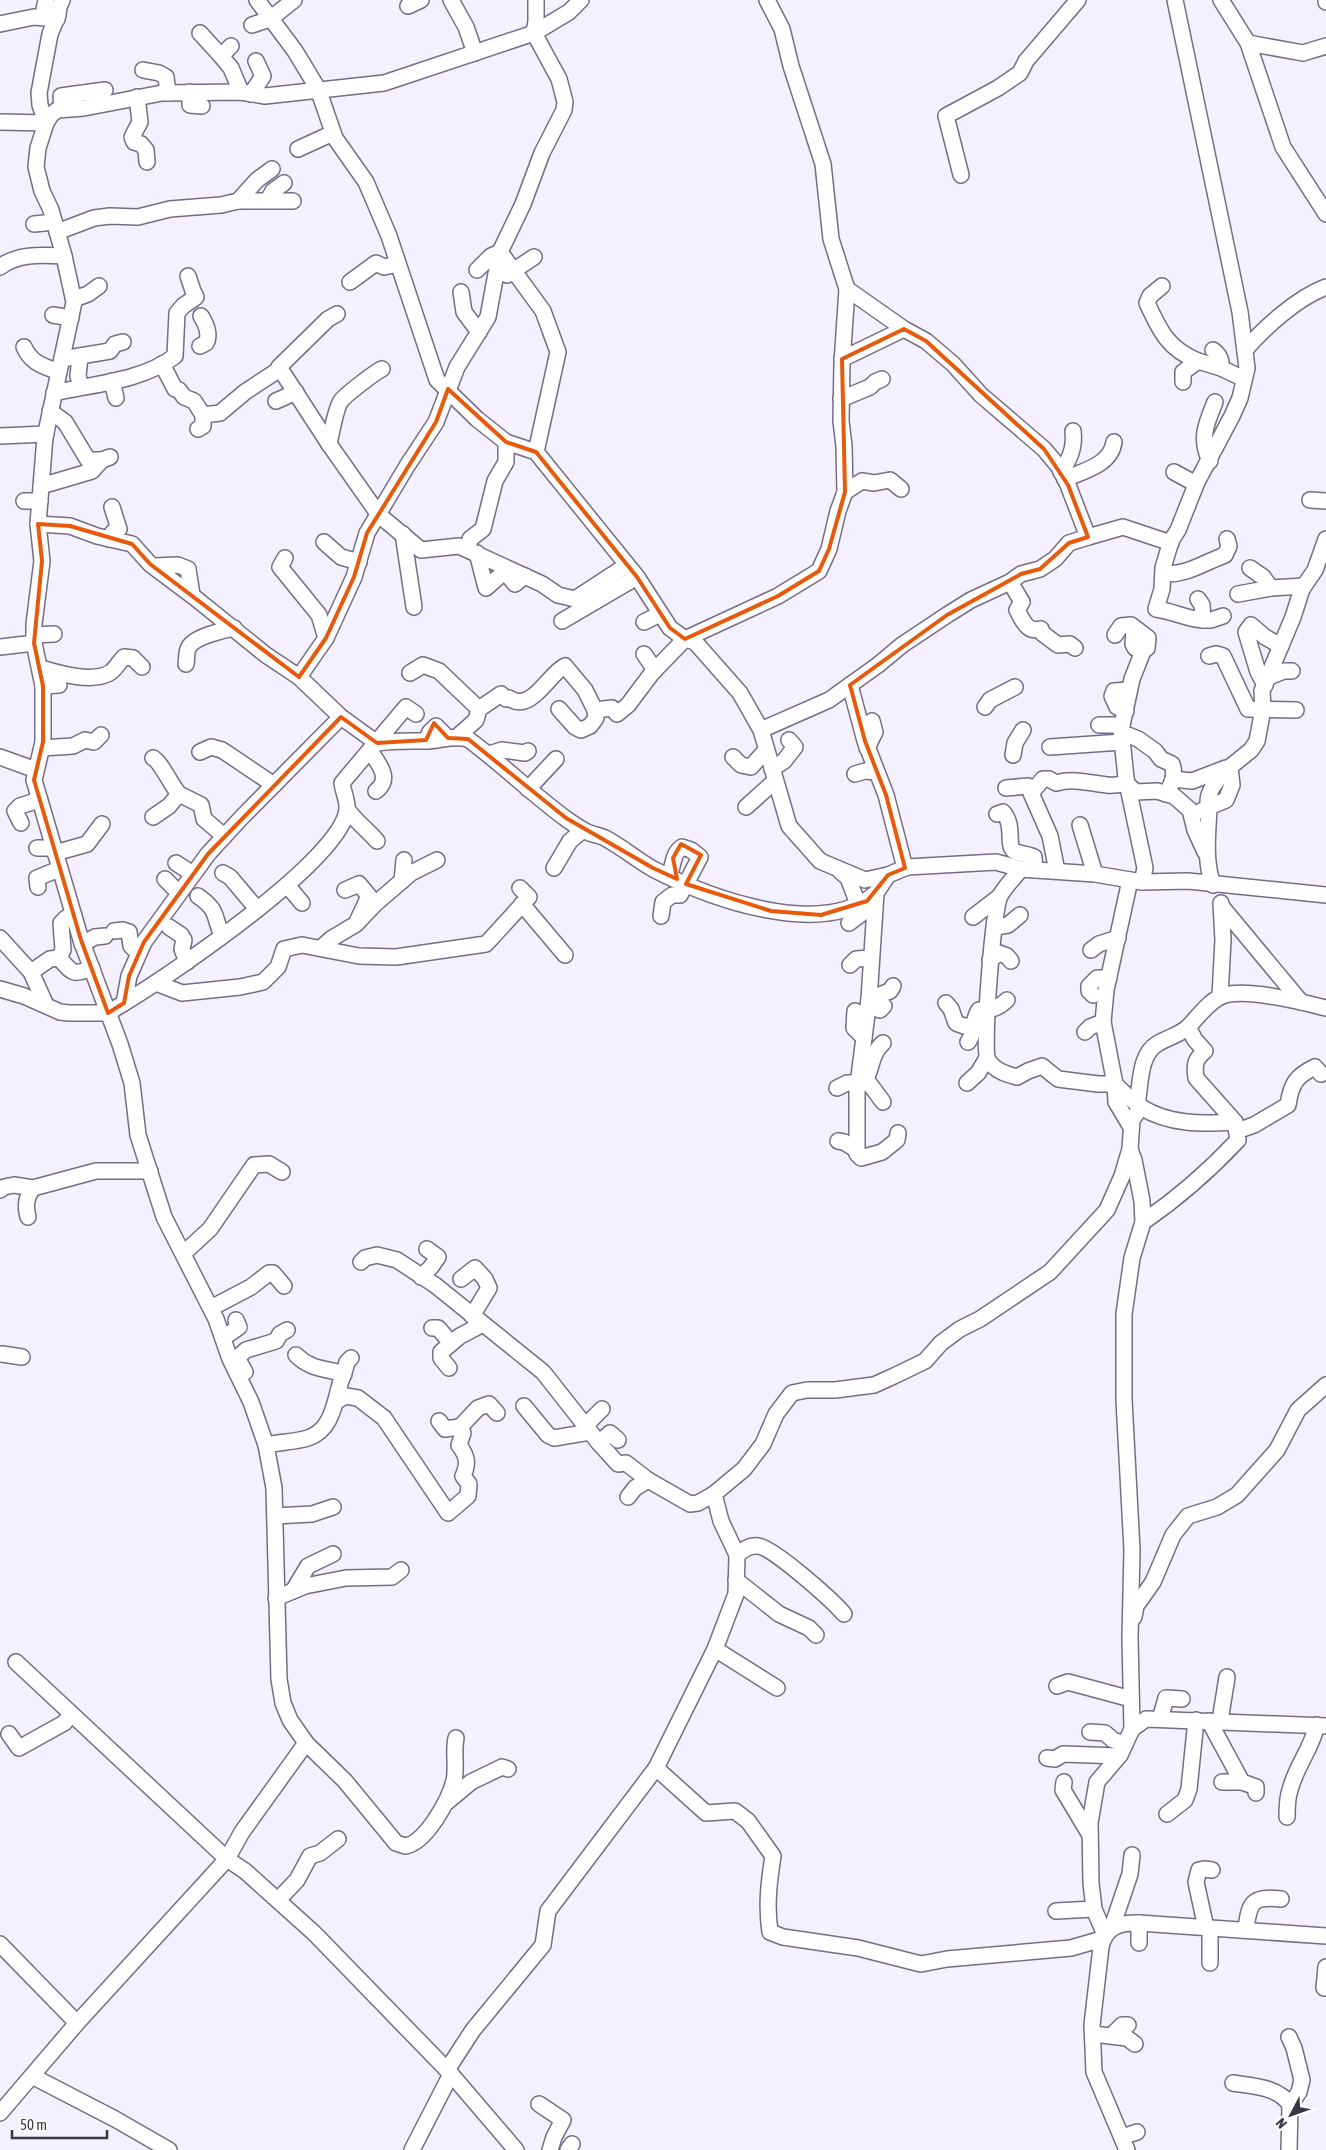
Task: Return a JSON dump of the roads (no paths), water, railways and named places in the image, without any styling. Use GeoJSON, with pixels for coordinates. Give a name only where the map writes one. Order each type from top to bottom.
{"type":"FeatureCollection","features":[{"type":"Feature","properties":{"kind":"street"},"geometry":{"type":"LineString","coordinates":[[46,0],[44,9],[51,19]]}},
{"type":"Feature","properties":{"kind":"street"},"geometry":{"type":"LineString","coordinates":[[46,123],[40,105],[39,93],[51,19],[62,0]]}},
{"type":"Feature","properties":{"kind":"street"},"geometry":{"type":"LineString","coordinates":[[257,0],[295,51],[318,89],[333,133],[366,182],[389,236],[437,380],[477,419],[506,442],[536,452],[627,564],[670,628],[685,639],[695,642],[740,693],[761,730],[789,826],[820,861],[865,880],[888,875],[905,868],[996,862],[1028,869],[1095,874],[1136,881],[1188,881],[1326,895]]}},
{"type":"Feature","properties":{"kind":"street"},"geometry":{"type":"LineString","coordinates":[[252,25],[270,19],[294,0]]}},
{"type":"Feature","properties":{"kind":"street"},"geometry":{"type":"LineString","coordinates":[[451,0],[466,27],[475,53]]}},
{"type":"Feature","properties":{"kind":"street"},"geometry":{"type":"LineString","coordinates":[[299,678],[326,638],[354,577],[367,533],[436,422],[457,367],[488,317],[500,252],[523,204],[542,153],[564,110],[565,102],[559,79],[534,33],[536,0]]}},
{"type":"Feature","properties":{"kind":"street"},"geometry":{"type":"LineString","coordinates":[[61,96],[84,108],[137,97],[168,93],[246,93],[265,96],[384,83],[534,33],[569,12],[581,0]]}},
{"type":"Feature","properties":{"kind":"street"},"geometry":{"type":"LineString","coordinates":[[595,710],[612,708],[617,714],[628,705],[655,670],[685,639],[778,596],[819,571],[829,549],[838,511],[845,492],[841,399],[847,289],[831,239],[823,164],[791,66],[782,29],[767,0]]}},
{"type":"Feature","properties":{"kind":"street"},"geometry":{"type":"LineString","coordinates":[[961,175],[946,116],[998,88],[1020,73],[1026,61],[1078,0]]}},
{"type":"Feature","properties":{"kind":"street"},"geometry":{"type":"LineString","coordinates":[[1175,0],[1240,312],[1247,368],[1240,398],[1210,461],[1188,500],[1184,518],[1171,543],[1162,573],[1162,589],[1156,609],[1166,610],[1191,619],[1211,620],[1223,616]]}},
{"type":"Feature","properties":{"kind":"street"},"geometry":{"type":"LineString","coordinates":[[1221,0],[1248,42],[1283,147],[1326,214]]}},
{"type":"Feature","properties":{"kind":"street"},"geometry":{"type":"LineString","coordinates":[[0,24],[34,18],[51,19]]}},
{"type":"Feature","properties":{"kind":"street"},"geometry":{"type":"LineString","coordinates":[[200,33],[226,51],[231,68],[246,93]]}},
{"type":"Feature","properties":{"kind":"street"},"geometry":{"type":"LineString","coordinates":[[1248,42],[1303,53],[1326,46]]}},
{"type":"Feature","properties":{"kind":"street"},"geometry":{"type":"LineString","coordinates":[[246,93],[263,76],[256,61]]}},
{"type":"Feature","properties":{"kind":"street"},"geometry":{"type":"LineString","coordinates":[[143,70],[159,73],[166,77],[168,93]]}},
{"type":"Feature","properties":{"kind":"street"},"geometry":{"type":"LineString","coordinates":[[61,96],[105,90]]}},
{"type":"Feature","properties":{"kind":"street"},"geometry":{"type":"LineString","coordinates":[[190,92],[190,105],[202,106]]}},
{"type":"Feature","properties":{"kind":"street"},"geometry":{"type":"LineString","coordinates":[[61,96],[57,110],[50,115],[46,123],[38,148],[36,166],[42,191],[56,227],[74,299],[46,434],[38,524],[42,561],[34,639],[43,686],[44,742],[34,780],[39,800],[59,869],[72,894],[74,916],[82,944],[132,1083],[138,1135],[164,1217],[211,1308],[266,1445],[274,1488],[279,1679],[283,1703],[290,1720],[306,1743],[345,1781],[396,1843],[405,1846],[419,1841],[446,1803],[470,1782],[502,1767],[508,1770]]}},
{"type":"Feature","properties":{"kind":"street"},"geometry":{"type":"LineString","coordinates":[[137,97],[140,122],[132,138],[134,142],[141,144],[146,150],[147,162]]}},
{"type":"Feature","properties":{"kind":"street"},"geometry":{"type":"LineString","coordinates":[[0,122],[46,123]]}},
{"type":"Feature","properties":{"kind":"street"},"geometry":{"type":"LineString","coordinates":[[298,150],[333,133]]}},
{"type":"Feature","properties":{"kind":"street"},"geometry":{"type":"LineString","coordinates":[[238,201],[257,180],[272,169]]}},
{"type":"Feature","properties":{"kind":"street"},"geometry":{"type":"LineString","coordinates":[[268,200],[272,191],[284,183]]}},
{"type":"Feature","properties":{"kind":"street"},"geometry":{"type":"LineString","coordinates":[[34,224],[56,227],[94,218],[138,216],[170,209],[220,205],[238,201],[293,201]]}},
{"type":"Feature","properties":{"kind":"street"},"geometry":{"type":"LineString","coordinates":[[477,270],[491,256],[500,252]]}},
{"type":"Feature","properties":{"kind":"street"},"geometry":{"type":"LineString","coordinates":[[500,252],[543,311],[558,352],[536,452]]}},
{"type":"Feature","properties":{"kind":"street"},"geometry":{"type":"LineString","coordinates":[[0,268],[8,261],[33,255],[64,256]]}},
{"type":"Feature","properties":{"kind":"street"},"geometry":{"type":"LineString","coordinates":[[494,282],[515,271],[534,257]]}},
{"type":"Feature","properties":{"kind":"street"},"geometry":{"type":"LineString","coordinates":[[350,282],[376,263],[384,267],[398,264]]}},
{"type":"Feature","properties":{"kind":"street"},"geometry":{"type":"LineString","coordinates":[[188,276],[192,291],[196,296],[177,313],[169,360],[175,389],[179,390],[184,397],[194,402],[203,415],[203,426],[198,429]]}},
{"type":"Feature","properties":{"kind":"street"},"geometry":{"type":"LineString","coordinates":[[74,299],[88,294],[99,286]]}},
{"type":"Feature","properties":{"kind":"street"},"geometry":{"type":"LineString","coordinates":[[1162,286],[1150,296],[1148,303],[1172,347],[1184,356],[1244,378]]}},
{"type":"Feature","properties":{"kind":"street"},"geometry":{"type":"LineString","coordinates":[[1245,350],[1256,338],[1298,302],[1326,288]]}},
{"type":"Feature","properties":{"kind":"street"},"geometry":{"type":"LineString","coordinates":[[847,289],[904,329],[926,341],[953,364],[981,395],[1044,449],[1063,475],[1088,537]]}},
{"type":"Feature","properties":{"kind":"street"},"geometry":{"type":"LineString","coordinates":[[461,292],[464,312],[479,332]]}},
{"type":"Feature","properties":{"kind":"street"},"geometry":{"type":"LineString","coordinates":[[203,415],[220,413],[245,392],[280,369],[279,367],[305,341],[328,319],[337,314]]}},
{"type":"Feature","properties":{"kind":"street"},"geometry":{"type":"LineString","coordinates":[[53,315],[71,318]]}},
{"type":"Feature","properties":{"kind":"street"},"geometry":{"type":"LineString","coordinates":[[54,394],[129,377],[169,360],[188,347],[202,349],[208,339],[206,325],[201,316]]}},
{"type":"Feature","properties":{"kind":"street"},"geometry":{"type":"LineString","coordinates":[[842,359],[904,329]]}},
{"type":"Feature","properties":{"kind":"street"},"geometry":{"type":"LineString","coordinates":[[305,341],[312,348],[320,340]]}},
{"type":"Feature","properties":{"kind":"street"},"geometry":{"type":"LineString","coordinates":[[24,347],[28,357],[38,365],[60,365],[80,357],[110,350],[115,344],[123,342]]}},
{"type":"Feature","properties":{"kind":"street"},"geometry":{"type":"LineString","coordinates":[[1213,350],[1222,362],[1221,368]]}},
{"type":"Feature","properties":{"kind":"street"},"geometry":{"type":"LineString","coordinates":[[80,357],[78,376],[81,387]]}},
{"type":"Feature","properties":{"kind":"street"},"geometry":{"type":"LineString","coordinates":[[1182,382],[1183,372],[1198,361]]}},
{"type":"Feature","properties":{"kind":"street"},"geometry":{"type":"LineString","coordinates":[[329,444],[340,401],[360,386],[370,375],[382,368]]}},
{"type":"Feature","properties":{"kind":"street"},"geometry":{"type":"LineString","coordinates":[[280,369],[329,444],[379,514],[421,550],[459,546],[525,576],[558,594],[582,602]]}},
{"type":"Feature","properties":{"kind":"street"},"geometry":{"type":"LineString","coordinates":[[841,399],[870,388],[875,382],[882,380]]}},
{"type":"Feature","properties":{"kind":"street"},"geometry":{"type":"LineString","coordinates":[[112,381],[116,398]]}},
{"type":"Feature","properties":{"kind":"street"},"geometry":{"type":"LineString","coordinates":[[276,401],[296,392]]}},
{"type":"Feature","properties":{"kind":"street"},"geometry":{"type":"LineString","coordinates":[[1210,461],[1203,441],[1206,426],[1215,402]]}},
{"type":"Feature","properties":{"kind":"street"},"geometry":{"type":"LineString","coordinates":[[24,501],[92,472],[106,459],[88,460],[65,422],[50,411]]}},
{"type":"Feature","properties":{"kind":"street"},"geometry":{"type":"LineString","coordinates":[[1063,475],[1073,448],[1073,431]]}},
{"type":"Feature","properties":{"kind":"street"},"geometry":{"type":"LineString","coordinates":[[0,436],[46,434]]}},
{"type":"Feature","properties":{"kind":"street"},"geometry":{"type":"LineString","coordinates":[[506,442],[506,462],[495,481],[483,530],[470,539],[486,588],[503,573],[506,573],[516,584],[525,576]]}},
{"type":"Feature","properties":{"kind":"street"},"geometry":{"type":"LineString","coordinates":[[1063,475],[1097,466],[1113,450],[1114,442]]}},
{"type":"Feature","properties":{"kind":"street"},"geometry":{"type":"LineString","coordinates":[[1174,472],[1196,484]]}},
{"type":"Feature","properties":{"kind":"street"},"geometry":{"type":"LineString","coordinates":[[845,492],[862,481],[890,480],[901,489]]}},
{"type":"Feature","properties":{"kind":"street"},"geometry":{"type":"LineString","coordinates":[[1310,500],[1326,501]]}},
{"type":"Feature","properties":{"kind":"street"},"geometry":{"type":"LineString","coordinates":[[109,539],[113,532],[119,529],[112,507]]}},
{"type":"Feature","properties":{"kind":"street"},"geometry":{"type":"LineString","coordinates":[[38,524],[70,526],[109,539],[132,544],[154,566],[266,655],[299,678],[374,747],[385,777],[381,787],[376,791]]}},
{"type":"Feature","properties":{"kind":"street"},"geometry":{"type":"LineString","coordinates":[[761,730],[829,700],[902,645],[940,620],[971,600],[1010,582],[1021,574],[1040,569],[1055,558],[1069,543],[1123,528],[1171,543]]}},
{"type":"Feature","properties":{"kind":"street"},"geometry":{"type":"LineString","coordinates":[[402,534],[414,607]]}},
{"type":"Feature","properties":{"kind":"street"},"geometry":{"type":"LineString","coordinates":[[1162,573],[1169,574],[1186,571],[1225,555],[1229,546],[1227,539]]}},
{"type":"Feature","properties":{"kind":"street"},"geometry":{"type":"LineString","coordinates":[[1173,779],[1192,781],[1230,767],[1251,750],[1257,741],[1263,709],[1262,690],[1304,586],[1315,570],[1326,539]]}},
{"type":"Feature","properties":{"kind":"street"},"geometry":{"type":"LineString","coordinates":[[324,542],[342,557],[359,562]]}},
{"type":"Feature","properties":{"kind":"street"},"geometry":{"type":"LineString","coordinates":[[284,558],[280,567],[319,615],[326,638]]}},
{"type":"Feature","properties":{"kind":"street"},"geometry":{"type":"LineString","coordinates":[[582,602],[627,564]]}},
{"type":"Feature","properties":{"kind":"street"},"geometry":{"type":"LineString","coordinates":[[1250,568],[1263,577],[1271,588]]}},
{"type":"Feature","properties":{"kind":"street"},"geometry":{"type":"LineString","coordinates":[[582,602],[637,578]]}},
{"type":"Feature","properties":{"kind":"street"},"geometry":{"type":"LineString","coordinates":[[1010,582],[1022,602],[1017,610],[1029,629],[1035,631],[1041,629],[1042,633],[1058,645],[1070,644],[1075,648]]}},
{"type":"Feature","properties":{"kind":"street"},"geometry":{"type":"LineString","coordinates":[[1238,594],[1271,588],[1304,586]]}},
{"type":"Feature","properties":{"kind":"street"},"geometry":{"type":"LineString","coordinates":[[1198,599],[1202,605],[1203,620]]}},
{"type":"Feature","properties":{"kind":"street"},"geometry":{"type":"LineString","coordinates":[[644,622],[660,614]]}},
{"type":"Feature","properties":{"kind":"street"},"geometry":{"type":"LineString","coordinates":[[1115,635],[1121,626],[1131,625],[1134,628],[1133,644],[1143,651],[1129,690],[1123,729],[1127,784],[1144,868],[1136,881],[1118,938],[1106,990],[1103,1022],[1115,1084],[1116,1102],[1131,1127]]}},
{"type":"Feature","properties":{"kind":"street"},"geometry":{"type":"LineString","coordinates":[[1267,681],[1258,672],[1246,632],[1251,625],[1265,637],[1281,646]]}},
{"type":"Feature","properties":{"kind":"street"},"geometry":{"type":"LineString","coordinates":[[186,664],[188,648],[193,642],[216,631],[234,628]]}},
{"type":"Feature","properties":{"kind":"street"},"geometry":{"type":"LineString","coordinates":[[0,646],[54,634]]}},
{"type":"Feature","properties":{"kind":"street"},"geometry":{"type":"LineString","coordinates":[[644,654],[655,670]]}},
{"type":"Feature","properties":{"kind":"street"},"geometry":{"type":"LineString","coordinates":[[1208,656],[1216,654],[1223,656],[1248,709],[1296,710]]}},
{"type":"Feature","properties":{"kind":"street"},"geometry":{"type":"LineString","coordinates":[[41,668],[74,676],[102,676],[112,672],[118,662],[124,657],[132,658],[142,667]]}},
{"type":"Feature","properties":{"kind":"street"},"geometry":{"type":"LineString","coordinates":[[410,673],[422,665],[439,671],[479,709]]}},
{"type":"Feature","properties":{"kind":"street"},"geometry":{"type":"LineString","coordinates":[[453,737],[476,720],[479,709],[501,694],[506,699],[524,702],[552,679],[557,670],[565,666],[585,690],[595,710],[596,718],[590,726],[581,730],[575,727],[559,709]]}},
{"type":"Feature","properties":{"kind":"street"},"geometry":{"type":"LineString","coordinates":[[1267,681],[1284,671],[1292,671]]}},
{"type":"Feature","properties":{"kind":"street"},"geometry":{"type":"LineString","coordinates":[[43,686],[59,685]]}},
{"type":"Feature","properties":{"kind":"street"},"geometry":{"type":"LineString","coordinates":[[850,685],[867,748],[886,795],[905,868]]}},
{"type":"Feature","properties":{"kind":"street"},"geometry":{"type":"LineString","coordinates":[[985,708],[990,700],[1015,688]]}},
{"type":"Feature","properties":{"kind":"street"},"geometry":{"type":"LineString","coordinates":[[377,841],[365,827],[355,821],[347,809],[342,783],[406,707],[416,714]]}},
{"type":"Feature","properties":{"kind":"street"},"geometry":{"type":"LineString","coordinates":[[124,1003],[129,976],[138,953],[153,928],[193,874],[224,836],[341,717]]}},
{"type":"Feature","properties":{"kind":"street"},"geometry":{"type":"LineString","coordinates":[[867,748],[875,732],[872,722]]}},
{"type":"Feature","properties":{"kind":"street"},"geometry":{"type":"LineString","coordinates":[[1099,725],[1123,729],[1128,735],[1138,739],[1155,751],[1161,759],[1172,764],[1174,770],[1173,779],[1166,794]]}},
{"type":"Feature","properties":{"kind":"street"},"geometry":{"type":"LineString","coordinates":[[1050,747],[1123,729]]}},
{"type":"Feature","properties":{"kind":"street"},"geometry":{"type":"LineString","coordinates":[[1013,755],[1015,744],[1023,730]]}},
{"type":"Feature","properties":{"kind":"street"},"geometry":{"type":"LineString","coordinates":[[42,748],[74,746],[86,740],[94,742],[101,736]]}},
{"type":"Feature","properties":{"kind":"street"},"geometry":{"type":"LineString","coordinates":[[374,747],[399,740],[453,737],[468,739],[489,754],[528,789],[583,830],[604,837],[653,868],[686,884],[771,911],[798,915],[866,911]]}},
{"type":"Feature","properties":{"kind":"street"},"geometry":{"type":"LineString","coordinates":[[746,807],[795,748],[789,740]]}},
{"type":"Feature","properties":{"kind":"street"},"geometry":{"type":"LineString","coordinates":[[200,752],[212,748],[222,750],[274,785]]}},
{"type":"Feature","properties":{"kind":"street"},"geometry":{"type":"LineString","coordinates":[[489,754],[502,750],[525,754],[528,751]]}},
{"type":"Feature","properties":{"kind":"street"},"geometry":{"type":"LineString","coordinates":[[733,757],[741,765],[751,767],[766,750]]}},
{"type":"Feature","properties":{"kind":"street"},"geometry":{"type":"LineString","coordinates":[[0,757],[36,770]]}},
{"type":"Feature","properties":{"kind":"street"},"geometry":{"type":"LineString","coordinates":[[153,758],[159,761],[164,773],[179,794],[201,805],[204,820],[224,836]]}},
{"type":"Feature","properties":{"kind":"street"},"geometry":{"type":"LineString","coordinates":[[528,789],[556,759]]}},
{"type":"Feature","properties":{"kind":"street"},"geometry":{"type":"LineString","coordinates":[[1190,810],[1200,811],[1226,800],[1232,785],[1230,767]]}},
{"type":"Feature","properties":{"kind":"street"},"geometry":{"type":"LineString","coordinates":[[854,774],[866,771],[876,772]]}},
{"type":"Feature","properties":{"kind":"street"},"geometry":{"type":"LineString","coordinates":[[1057,871],[1050,836],[1031,793],[1043,779],[1049,779],[1056,784],[1068,780],[1090,781],[1107,785],[1127,784],[1136,792],[1157,791],[1174,796],[1190,810],[1195,830],[1207,856]]}},
{"type":"Feature","properties":{"kind":"street"},"geometry":{"type":"LineString","coordinates":[[1006,788],[1028,786]]}},
{"type":"Feature","properties":{"kind":"street"},"geometry":{"type":"LineString","coordinates":[[153,817],[169,806],[179,794]]}},
{"type":"Feature","properties":{"kind":"street"},"geometry":{"type":"LineString","coordinates":[[21,823],[15,811],[20,806],[39,800]]}},
{"type":"Feature","properties":{"kind":"street"},"geometry":{"type":"LineString","coordinates":[[1209,807],[1208,869],[1217,885],[1222,907],[1220,996]]}},
{"type":"Feature","properties":{"kind":"street"},"geometry":{"type":"LineString","coordinates":[[0,989],[69,1013],[108,1013],[187,962],[287,885],[337,833],[347,809]]}},
{"type":"Feature","properties":{"kind":"street"},"geometry":{"type":"LineString","coordinates":[[973,917],[999,897],[1028,869],[1034,857],[1011,848],[1009,841],[1011,828],[1008,817],[1003,812],[997,814]]}},
{"type":"Feature","properties":{"kind":"street"},"geometry":{"type":"LineString","coordinates":[[562,815],[567,824],[569,843]]}},
{"type":"Feature","properties":{"kind":"street"},"geometry":{"type":"LineString","coordinates":[[37,848],[54,850],[86,844],[102,824]]}},
{"type":"Feature","properties":{"kind":"street"},"geometry":{"type":"LineString","coordinates":[[1080,825],[1095,874]]}},
{"type":"Feature","properties":{"kind":"street"},"geometry":{"type":"LineString","coordinates":[[554,868],[569,843],[583,830]]}},
{"type":"Feature","properties":{"kind":"street"},"geometry":{"type":"LineString","coordinates":[[661,916],[663,902],[672,895],[680,895],[700,857],[697,853],[682,847],[673,858],[674,865],[669,876]]}},
{"type":"Feature","properties":{"kind":"street"},"geometry":{"type":"LineString","coordinates":[[402,881],[404,860]]}},
{"type":"Feature","properties":{"kind":"street"},"geometry":{"type":"LineString","coordinates":[[321,948],[356,924],[375,904],[411,874],[437,860]]}},
{"type":"Feature","properties":{"kind":"street"},"geometry":{"type":"LineString","coordinates":[[176,863],[193,874]]}},
{"type":"Feature","properties":{"kind":"street"},"geometry":{"type":"LineString","coordinates":[[837,868],[848,878],[866,911],[872,958],[864,1005],[864,1038],[857,1154],[861,1158],[882,1152],[897,1140],[898,1134]]}},
{"type":"Feature","properties":{"kind":"street"},"geometry":{"type":"LineString","coordinates":[[38,888],[37,878],[59,869]]}},
{"type":"Feature","properties":{"kind":"street"},"geometry":{"type":"LineString","coordinates":[[223,873],[230,877],[257,909]]}},
{"type":"Feature","properties":{"kind":"street"},"geometry":{"type":"LineString","coordinates":[[849,923],[866,911],[888,875]]}},
{"type":"Feature","properties":{"kind":"street"},"geometry":{"type":"LineString","coordinates":[[165,879],[179,894]]}},
{"type":"Feature","properties":{"kind":"street"},"geometry":{"type":"LineString","coordinates":[[346,890],[359,884],[369,896],[356,924]]}},
{"type":"Feature","properties":{"kind":"street"},"geometry":{"type":"LineString","coordinates":[[287,885],[302,903]]}},
{"type":"Feature","properties":{"kind":"street"},"geometry":{"type":"LineString","coordinates":[[156,983],[182,993],[240,987],[263,982],[278,967],[284,949],[302,945],[359,956],[396,957],[486,944],[529,897],[520,888]]}},
{"type":"Feature","properties":{"kind":"street"},"geometry":{"type":"LineString","coordinates":[[198,896],[208,903],[217,915],[222,936]]}},
{"type":"Feature","properties":{"kind":"street"},"geometry":{"type":"LineString","coordinates":[[967,1083],[978,1073],[987,1058],[990,960],[999,897]]}},
{"type":"Feature","properties":{"kind":"street"},"geometry":{"type":"LineString","coordinates":[[522,904],[565,955]]}},
{"type":"Feature","properties":{"kind":"street"},"geometry":{"type":"LineString","coordinates":[[1222,907],[1301,1002]]}},
{"type":"Feature","properties":{"kind":"street"},"geometry":{"type":"LineString","coordinates":[[995,927],[1008,926],[1020,915]]}},
{"type":"Feature","properties":{"kind":"street"},"geometry":{"type":"LineString","coordinates":[[59,958],[64,950],[62,923],[66,918],[74,916]]}},
{"type":"Feature","properties":{"kind":"street"},"geometry":{"type":"LineString","coordinates":[[169,927],[181,935],[184,940],[182,949],[187,962]]}},
{"type":"Feature","properties":{"kind":"street"},"geometry":{"type":"LineString","coordinates":[[82,944],[95,937],[123,930],[129,932],[131,946],[138,953]]}},
{"type":"Feature","properties":{"kind":"street"},"geometry":{"type":"LineString","coordinates":[[0,938],[31,972],[46,1005]]}},
{"type":"Feature","properties":{"kind":"street"},"geometry":{"type":"LineString","coordinates":[[1091,950],[1099,944],[1118,938]]}},
{"type":"Feature","properties":{"kind":"street"},"geometry":{"type":"LineString","coordinates":[[990,960],[999,953],[1007,956],[1012,961]]}},
{"type":"Feature","properties":{"kind":"street"},"geometry":{"type":"LineString","coordinates":[[59,958],[72,973],[78,974],[92,968]]}},
{"type":"Feature","properties":{"kind":"street"},"geometry":{"type":"LineString","coordinates":[[31,972],[50,959],[59,958]]}},
{"type":"Feature","properties":{"kind":"street"},"geometry":{"type":"LineString","coordinates":[[850,965],[856,959],[872,958]]}},
{"type":"Feature","properties":{"kind":"street"},"geometry":{"type":"LineString","coordinates":[[1093,995],[1089,991],[1089,986],[1098,978],[1109,978]]}},
{"type":"Feature","properties":{"kind":"street"},"geometry":{"type":"LineString","coordinates":[[864,1005],[890,991],[893,986]]}},
{"type":"Feature","properties":{"kind":"street"},"geometry":{"type":"LineString","coordinates":[[690,1504],[698,1503],[714,1494],[744,1469],[763,1444],[776,1414],[792,1393],[807,1390],[835,1390],[874,1385],[894,1376],[925,1361],[940,1343],[960,1329],[980,1319],[1050,1272],[1107,1210],[1122,1176],[1130,1149],[1132,1120],[1139,1105],[1144,1056],[1157,1044],[1180,1034],[1220,996],[1234,992],[1301,1002],[1326,1008]]}},
{"type":"Feature","properties":{"kind":"street"},"geometry":{"type":"LineString","coordinates":[[968,1042],[971,1039],[973,1026],[979,1010],[987,1011],[1001,1006],[1007,1000]]}},
{"type":"Feature","properties":{"kind":"street"},"geometry":{"type":"LineString","coordinates":[[946,1003],[951,1009],[956,1023],[964,1026],[973,1026]]}},
{"type":"Feature","properties":{"kind":"street"},"geometry":{"type":"LineString","coordinates":[[864,1005],[880,1010],[884,1006]]}},
{"type":"Feature","properties":{"kind":"street"},"geometry":{"type":"LineString","coordinates":[[1085,1032],[1090,1027],[1103,1022]]}},
{"type":"Feature","properties":{"kind":"street"},"geometry":{"type":"LineString","coordinates":[[1143,1222],[1168,1206],[1209,1171],[1238,1140],[1236,1126],[1196,1078],[1194,1068],[1196,1061],[1205,1051],[1195,1040],[1188,1027]]}},
{"type":"Feature","properties":{"kind":"street"},"geometry":{"type":"LineString","coordinates":[[861,1083],[869,1075],[876,1049],[882,1043]]}},
{"type":"Feature","properties":{"kind":"street"},"geometry":{"type":"LineString","coordinates":[[987,1058],[994,1067],[1004,1074],[1017,1077],[1028,1070],[1042,1066],[1058,1079],[1115,1084],[1139,1105],[1164,1118],[1199,1124],[1236,1126],[1254,1125],[1288,1105],[1291,1086],[1307,1071],[1315,1067],[1322,1074]]}},
{"type":"Feature","properties":{"kind":"street"},"geometry":{"type":"LineString","coordinates":[[837,1088],[847,1083],[868,1083],[883,1102]]}},
{"type":"Feature","properties":{"kind":"street"},"geometry":{"type":"LineString","coordinates":[[838,1141],[844,1142],[857,1150]]}},
{"type":"Feature","properties":{"kind":"street"},"geometry":{"type":"LineString","coordinates":[[1106,1934],[1094,1910],[1091,1883],[1090,1823],[1097,1782],[1122,1750],[1132,1728],[1130,1638],[1132,1550],[1124,1400],[1124,1314],[1132,1258],[1143,1222],[1142,1201],[1130,1149]]}},
{"type":"Feature","properties":{"kind":"street"},"geometry":{"type":"LineString","coordinates":[[184,1253],[210,1229],[254,1165],[269,1164],[282,1172]]}},
{"type":"Feature","properties":{"kind":"street"},"geometry":{"type":"LineString","coordinates":[[0,1190],[14,1185],[33,1188],[96,1171],[150,1171]]}},
{"type":"Feature","properties":{"kind":"street"},"geometry":{"type":"LineString","coordinates":[[28,1217],[25,1207],[28,1195],[33,1188]]}},
{"type":"Feature","properties":{"kind":"street"},"geometry":{"type":"LineString","coordinates":[[421,1277],[438,1257],[427,1249]]}},
{"type":"Feature","properties":{"kind":"street"},"geometry":{"type":"LineString","coordinates":[[361,1262],[365,1258],[377,1255],[397,1260],[435,1285],[563,1389],[591,1434],[618,1464],[626,1464],[648,1480],[690,1504],[720,1515]]}},
{"type":"Feature","properties":{"kind":"street"},"geometry":{"type":"LineString","coordinates":[[449,1368],[441,1358],[441,1352],[477,1320],[489,1288],[485,1279],[475,1268],[461,1279]]}},
{"type":"Feature","properties":{"kind":"street"},"geometry":{"type":"LineString","coordinates":[[211,1308],[252,1287],[269,1273],[273,1273],[284,1286]]}},
{"type":"Feature","properties":{"kind":"street"},"geometry":{"type":"LineString","coordinates":[[223,1338],[239,1327],[236,1320]]}},
{"type":"Feature","properties":{"kind":"street"},"geometry":{"type":"LineString","coordinates":[[432,1328],[438,1328],[451,1343]]}},
{"type":"Feature","properties":{"kind":"street"},"geometry":{"type":"LineString","coordinates":[[243,1387],[247,1379],[237,1358],[246,1350],[276,1341],[280,1334],[287,1330]]}},
{"type":"Feature","properties":{"kind":"street"},"geometry":{"type":"LineString","coordinates":[[2,1354],[22,1357]]}},
{"type":"Feature","properties":{"kind":"street"},"geometry":{"type":"LineString","coordinates":[[296,1355],[305,1364],[315,1368],[329,1369],[344,1374]]}},
{"type":"Feature","properties":{"kind":"street"},"geometry":{"type":"LineString","coordinates":[[266,1445],[307,1438],[316,1434],[330,1418],[337,1401],[347,1362],[351,1358]]}},
{"type":"Feature","properties":{"kind":"street"},"geometry":{"type":"LineString","coordinates":[[1130,1638],[1136,1606],[1153,1582],[1173,1535],[1188,1516],[1217,1507],[1236,1495],[1277,1450],[1298,1410],[1326,1385]]}},
{"type":"Feature","properties":{"kind":"street"},"geometry":{"type":"LineString","coordinates":[[337,1401],[346,1396],[358,1398],[384,1418],[448,1513],[468,1496],[469,1484],[463,1476],[468,1466],[466,1454],[459,1444],[463,1433],[460,1426]]}},
{"type":"Feature","properties":{"kind":"street"},"geometry":{"type":"LineString","coordinates":[[439,1421],[445,1429],[460,1426],[478,1408],[489,1404],[497,1413]]}},
{"type":"Feature","properties":{"kind":"street"},"geometry":{"type":"LineString","coordinates":[[524,1406],[548,1436],[554,1438],[610,1433],[618,1440]]}},
{"type":"Feature","properties":{"kind":"street"},"geometry":{"type":"LineString","coordinates":[[591,1434],[602,1409]]}},
{"type":"Feature","properties":{"kind":"street"},"geometry":{"type":"LineString","coordinates":[[628,1497],[636,1488],[648,1480]]}},
{"type":"Feature","properties":{"kind":"street"},"geometry":{"type":"LineString","coordinates":[[412,2150],[449,2072],[473,2030],[543,1945],[548,1911],[656,1768],[715,1649],[736,1594],[737,1555],[720,1515],[714,1494]]}},
{"type":"Feature","properties":{"kind":"street"},"geometry":{"type":"LineString","coordinates":[[274,1516],[312,1514],[333,1507]]}},
{"type":"Feature","properties":{"kind":"street"},"geometry":{"type":"LineString","coordinates":[[737,1555],[747,1547],[759,1546],[771,1551],[844,1614]]}},
{"type":"Feature","properties":{"kind":"street"},"geometry":{"type":"LineString","coordinates":[[292,1591],[308,1566],[333,1554]]}},
{"type":"Feature","properties":{"kind":"street"},"geometry":{"type":"LineString","coordinates":[[276,1598],[305,1586],[346,1578],[392,1578],[401,1570]]}},
{"type":"Feature","properties":{"kind":"street"},"geometry":{"type":"LineString","coordinates":[[736,1580],[779,1614],[810,1628],[816,1635]]}},
{"type":"Feature","properties":{"kind":"street"},"geometry":{"type":"LineString","coordinates":[[715,1649],[777,1688]]}},
{"type":"Feature","properties":{"kind":"street"},"geometry":{"type":"LineString","coordinates":[[16,1662],[227,1859],[245,1871],[314,1933],[449,2072],[516,2150]]}},
{"type":"Feature","properties":{"kind":"street"},"geometry":{"type":"LineString","coordinates":[[1167,1814],[1185,1800],[1209,1720],[1227,1677]]}},
{"type":"Feature","properties":{"kind":"street"},"geometry":{"type":"LineString","coordinates":[[1057,1686],[1068,1682],[1131,1699]]}},
{"type":"Feature","properties":{"kind":"street"},"geometry":{"type":"LineString","coordinates":[[1160,1719],[1166,1698],[1182,1699]]}},
{"type":"Feature","properties":{"kind":"street"},"geometry":{"type":"LineString","coordinates":[[9,1734],[19,1748],[64,1723],[71,1715]]}},
{"type":"Feature","properties":{"kind":"street"},"geometry":{"type":"LineString","coordinates":[[1132,1728],[1146,1719],[1209,1720],[1322,1726],[1290,1788],[1287,1817]]}},
{"type":"Feature","properties":{"kind":"street"},"geometry":{"type":"LineString","coordinates":[[1209,1720],[1242,1782]]}},
{"type":"Feature","properties":{"kind":"street"},"geometry":{"type":"LineString","coordinates":[[1090,1732],[1105,1733],[1122,1750]]}},
{"type":"Feature","properties":{"kind":"street"},"geometry":{"type":"LineString","coordinates":[[446,1803],[455,1779],[456,1738]]}},
{"type":"Feature","properties":{"kind":"street"},"geometry":{"type":"LineString","coordinates":[[0,2113],[77,2023],[227,1859],[242,1832],[306,1743]]}},
{"type":"Feature","properties":{"kind":"street"},"geometry":{"type":"LineString","coordinates":[[1046,1758],[1055,1759],[1063,1754],[1122,1750]]}},
{"type":"Feature","properties":{"kind":"street"},"geometry":{"type":"LineString","coordinates":[[656,1768],[706,1813],[735,1811],[748,1821],[773,1856],[768,1886],[767,1912],[770,1932],[777,1934],[864,1950],[922,1964],[947,1959],[1071,1948],[1128,1923],[1326,1936]]}},
{"type":"Feature","properties":{"kind":"street"},"geometry":{"type":"LineString","coordinates":[[1064,1782],[1063,1790],[1090,1835]]}},
{"type":"Feature","properties":{"kind":"street"},"geometry":{"type":"LineString","coordinates":[[1222,1782],[1242,1782],[1256,1787],[1256,1793]]}},
{"type":"Feature","properties":{"kind":"street"},"geometry":{"type":"LineString","coordinates":[[278,1900],[296,1880],[310,1856],[320,1853],[338,1839]]}},
{"type":"Feature","properties":{"kind":"street"},"geometry":{"type":"LineString","coordinates":[[1132,1856],[1130,1874],[1106,1934],[1093,2034],[1094,2072],[1125,2144],[1137,2132]]}},
{"type":"Feature","properties":{"kind":"street"},"geometry":{"type":"LineString","coordinates":[[1210,1964],[1208,1928],[1196,1882],[1198,1870],[1212,1870]]}},
{"type":"Feature","properties":{"kind":"street"},"geometry":{"type":"LineString","coordinates":[[1246,1930],[1248,1912],[1255,1901],[1263,1897],[1281,1899]]}},
{"type":"Feature","properties":{"kind":"street"},"geometry":{"type":"LineString","coordinates":[[1056,1911],[1094,1910]]}},
{"type":"Feature","properties":{"kind":"street"},"geometry":{"type":"LineString","coordinates":[[1139,1923],[1139,1943]]}},
{"type":"Feature","properties":{"kind":"street"},"geometry":{"type":"LineString","coordinates":[[0,1944],[77,2023]]}},
{"type":"Feature","properties":{"kind":"street"},"geometry":{"type":"LineString","coordinates":[[1324,1988],[1326,1968]]}},
{"type":"Feature","properties":{"kind":"street"},"geometry":{"type":"LineString","coordinates":[[1112,2035],[1122,2025],[1128,2025]]}},
{"type":"Feature","properties":{"kind":"street"},"geometry":{"type":"LineString","coordinates":[[1093,2034],[1127,2038],[1135,2044]]}},
{"type":"Feature","properties":{"kind":"street"},"geometry":{"type":"LineString","coordinates":[[1289,2037],[1294,2048],[1302,2080],[1299,2092],[1290,2105]]}},
{"type":"Feature","properties":{"kind":"street"},"geometry":{"type":"LineString","coordinates":[[32,2076],[170,2150]]}},
{"type":"Feature","properties":{"kind":"street"},"geometry":{"type":"LineString","coordinates":[[1233,2083],[1272,2090],[1285,2097],[1290,2105],[1289,2150]]}},
{"type":"Feature","properties":{"kind":"street"},"geometry":{"type":"LineString","coordinates":[[539,2104],[563,2120],[550,2150]]}}]}
